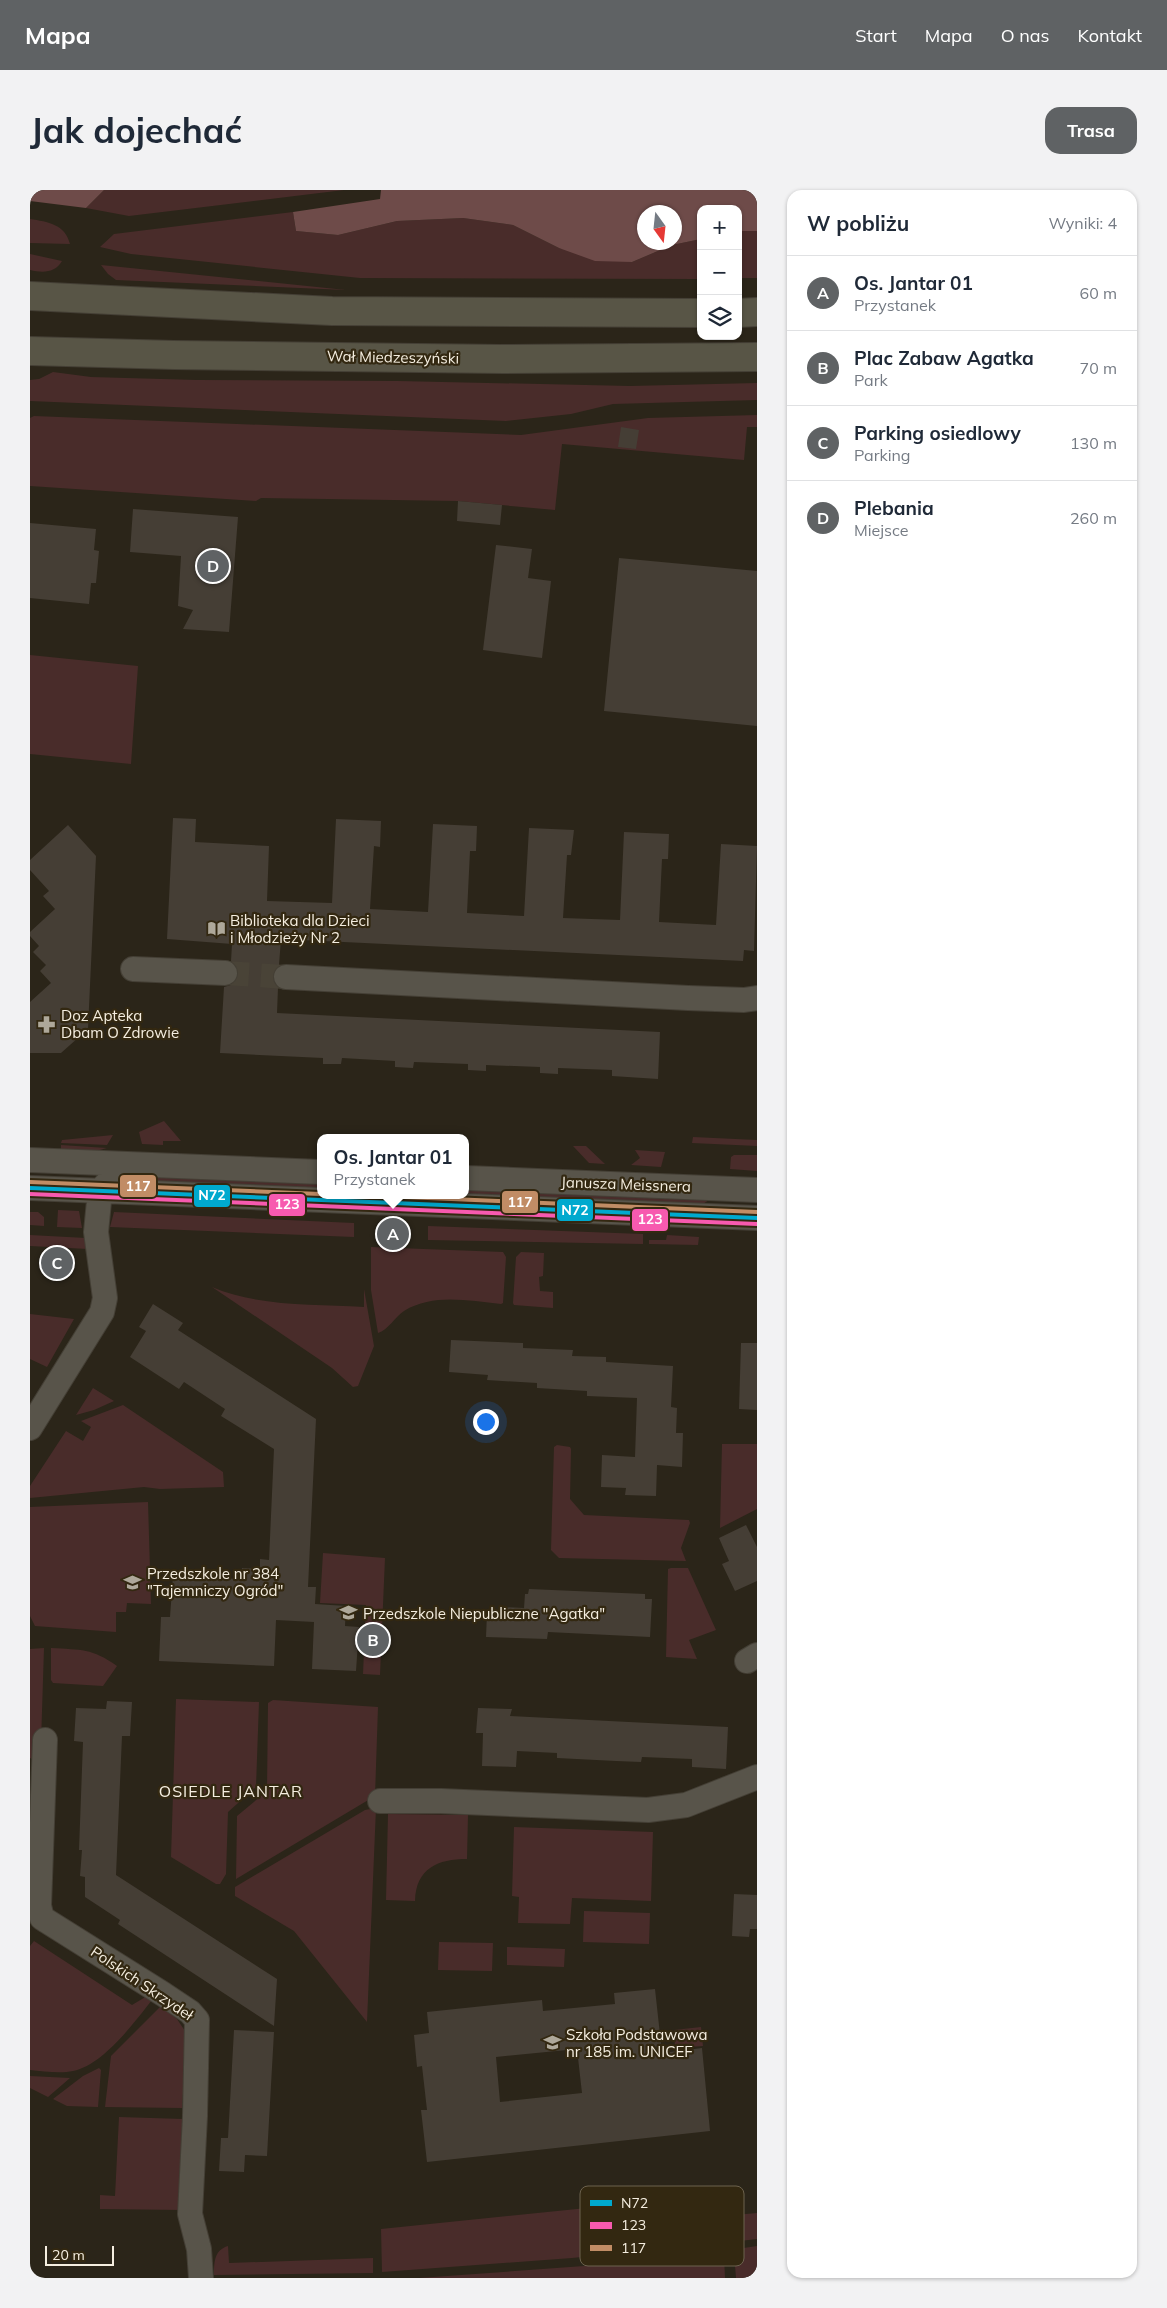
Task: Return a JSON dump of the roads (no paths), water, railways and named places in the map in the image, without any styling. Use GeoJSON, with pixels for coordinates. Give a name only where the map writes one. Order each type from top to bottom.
{"type":"FeatureCollection","features":[{"type":"Feature","properties":{"kind":"main road"},"geometry":{"type":"LineString","coordinates":[[30,296],[332,311],[535,314],[697,313]]}},
{"type":"Feature","properties":{"kind":"main road"},"geometry":{"type":"LineString","coordinates":[[742,313],[757,312]]}},
{"type":"Feature","properties":{"kind":"main road","name":"Wał Miedzeszyński"},"geometry":{"type":"LineString","coordinates":[[30,351],[165,355],[491,359],[757,357]]}},
{"type":"Feature","properties":{"kind":"street"},"geometry":{"type":"LineString","coordinates":[[133,968],[225,973]]}},
{"type":"Feature","properties":{"kind":"street"},"geometry":{"type":"LineString","coordinates":[[286,977],[706,999],[744,1000],[757,998]]}},
{"type":"Feature","properties":{"kind":"street"},"geometry":{"type":"LineString","coordinates":[[30,1160],[317,1172]]}},
{"type":"Feature","properties":{"kind":"street"},"geometry":{"type":"LineString","coordinates":[[30,1428],[76,1356],[105,1304],[96,1232],[100,1190],[124,1165]]}},
{"type":"Feature","properties":{"kind":"street","name":"Janusza Meissnera"},"geometry":{"type":"LineString","coordinates":[[469,1178],[757,1190]]}},
{"type":"Feature","properties":{"kind":"street","name":"Janusza Meissnera"},"geometry":{"type":"LineString","coordinates":[[30,1188],[757,1218]]}},
{"type":"Feature","properties":{"kind":"street","name":"Polskich Skrzydeł"},"geometry":{"type":"LineString","coordinates":[[45,1740],[40,1906],[42,1918],[163,1994],[190,2012],[198,2020],[196,2107],[190,2214],[199,2249],[201,2278]]}},
{"type":"Feature","properties":{"kind":"street"},"geometry":{"type":"LineString","coordinates":[[380,1801],[441,1801],[648,1810],[686,1805],[702,1806],[757,1778]]}},
{"type":"Feature","properties":{"kind":"tunnel"},"geometry":{"type":"LineString","coordinates":[[225,973],[286,977]]}},
{"type":"Feature","properties":{"kind":"place","name":"Plebania"},"geometry":{"type":"Point","coordinates":[213,566]}},
{"type":"Feature","properties":{"kind":"place","name":"Biblioteka dla Dzieci i Młodzieży Nr 2"},"geometry":{"type":"Point","coordinates":[216,929]}},
{"type":"Feature","properties":{"kind":"place","name":"Doz Apteka Dbam O Zdrowie"},"geometry":{"type":"Point","coordinates":[47,1024]}},
{"type":"Feature","properties":{"kind":"place","name":"Os. Jantar 01"},"geometry":{"type":"Point","coordinates":[393,1234]}},
{"type":"Feature","properties":{"kind":"place","name":"Parking osiedlowy"},"geometry":{"type":"Point","coordinates":[57,1263]}},
{"type":"Feature","properties":{"kind":"place","name":"Przedszkole nr 384 \"Tajemniczy Ogród\""},"geometry":{"type":"Point","coordinates":[133,1582]}},
{"type":"Feature","properties":{"kind":"place","name":"Przedszkole Niepubliczne \"Agatka\""},"geometry":{"type":"Point","coordinates":[349,1613]}},
{"type":"Feature","properties":{"kind":"place","name":"Plac Zabaw Agatka"},"geometry":{"type":"Point","coordinates":[373,1640]}},
{"type":"Feature","properties":{"kind":"place","name":"Szkoła Podstawowa nr 185 im. UNICEF"},"geometry":{"type":"Point","coordinates":[552,2043]}},
{"type":"Feature","properties":{"kind":"district","name":"OSIEDLE JANTAR"},"geometry":{"type":"Point","coordinates":[231,1791]}}]}
